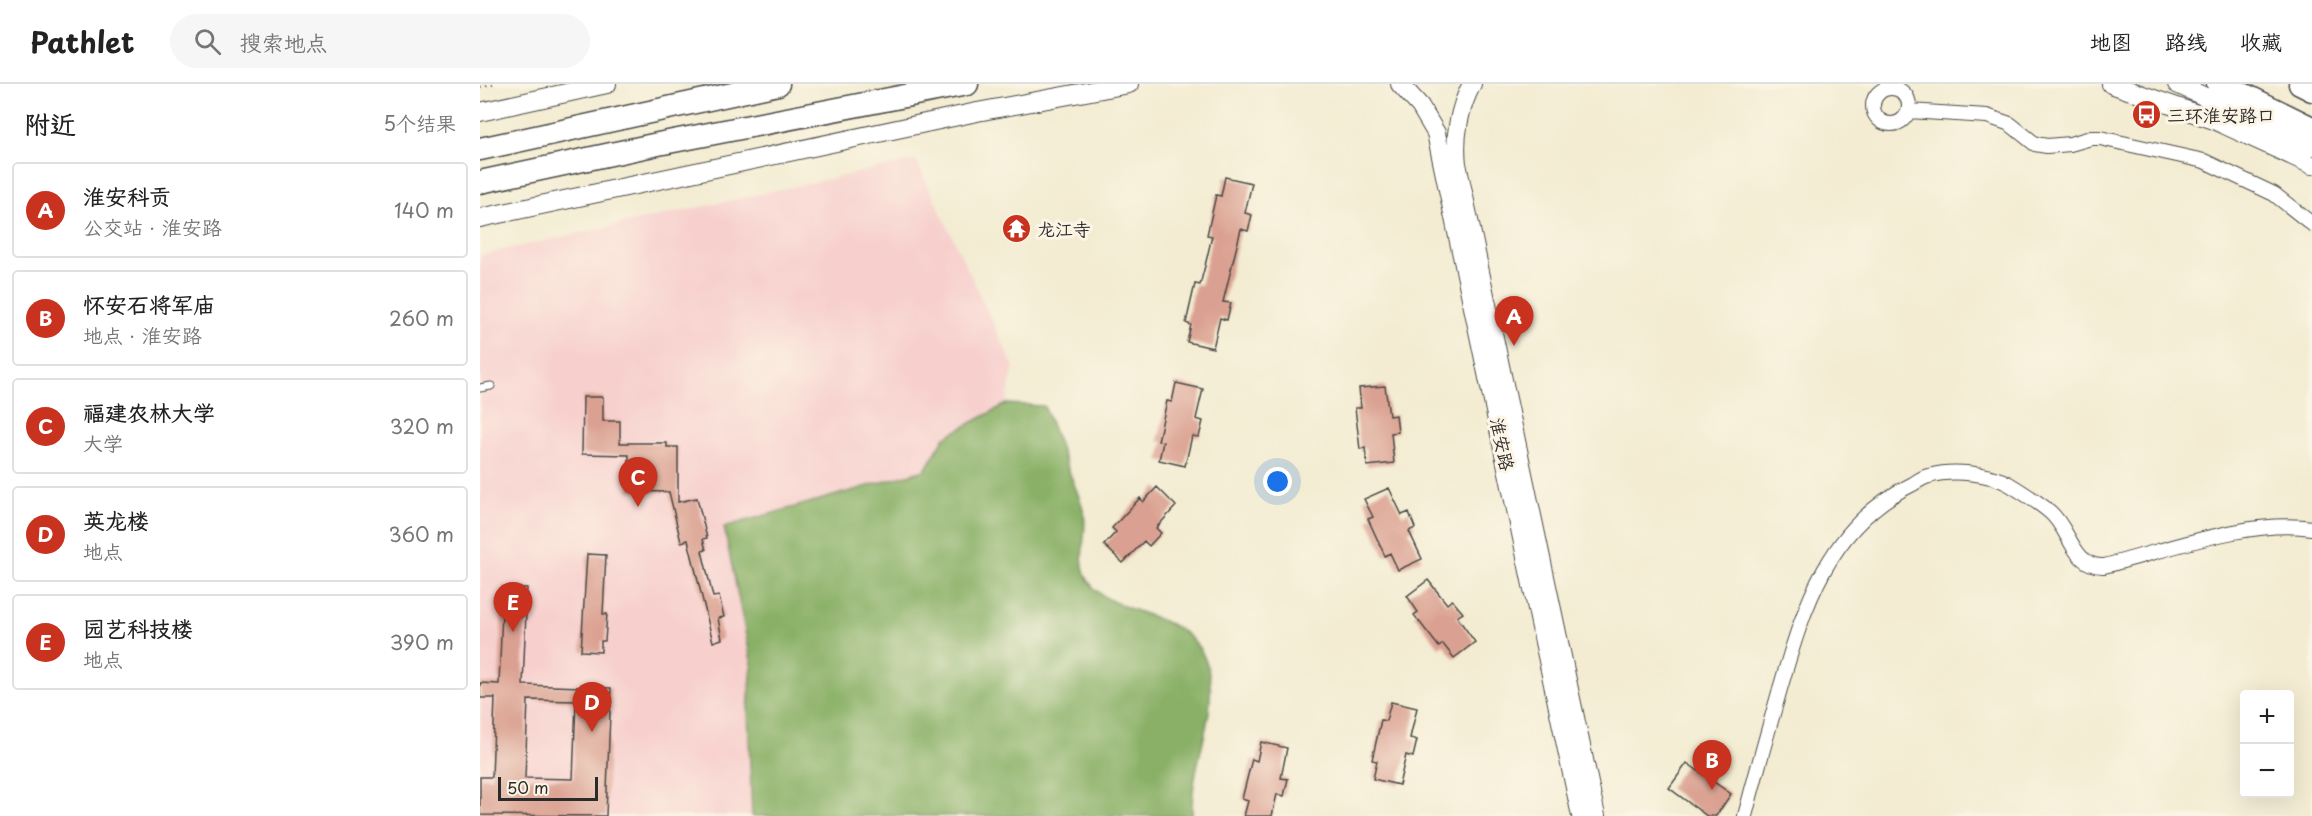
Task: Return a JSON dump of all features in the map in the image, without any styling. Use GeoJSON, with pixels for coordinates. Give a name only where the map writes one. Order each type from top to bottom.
{"type":"FeatureCollection","features":[{"type":"Feature","properties":{"kind":"highway"},"geometry":{"type":"LineString","coordinates":[[480,148],[778,84]]}},
{"type":"Feature","properties":{"kind":"highway"},"geometry":{"type":"LineString","coordinates":[[480,182],[658,144],[967,84]]}},
{"type":"Feature","properties":{"kind":"highway"},"geometry":{"type":"LineString","coordinates":[[2218,84],[2312,128]]}},
{"type":"Feature","properties":{"kind":"highway"},"geometry":{"type":"LineString","coordinates":[[2300,84],[2312,90]]}},
{"type":"Feature","properties":{"kind":"main road"},"geometry":{"type":"LineString","coordinates":[[480,112],[607,84]]}},
{"type":"Feature","properties":{"kind":"main road"},"geometry":{"type":"LineString","coordinates":[[480,218],[977,111],[1129,84]]}},
{"type":"Feature","properties":{"kind":"main road","name":"淮安路"},"geometry":{"type":"LineString","coordinates":[[1400,84],[1420,106],[1436,134],[1581,816]]}},
{"type":"Feature","properties":{"kind":"main road","name":"淮安路"},"geometry":{"type":"LineString","coordinates":[[1472,84],[1461,111],[1456,148],[1457,164],[1596,816]]}},
{"type":"Feature","properties":{"kind":"main road"},"geometry":{"type":"LineString","coordinates":[[2111,84],[2214,120],[2312,165]]}},
{"type":"Feature","properties":{"kind":"main road"},"geometry":{"type":"LineString","coordinates":[[2177,84],[2312,146]]}},
{"type":"Feature","properties":{"kind":"street"},"geometry":{"type":"LineString","coordinates":[[1889,86],[1905,94],[1909,111],[1903,120],[1892,124],[1881,122],[1873,105],[1878,94],[1889,86]]}},
{"type":"Feature","properties":{"kind":"street"},"geometry":{"type":"LineString","coordinates":[[1909,111],[1987,116],[2010,124],[2035,144],[2058,146],[2100,138],[2204,161],[2274,194],[2312,224]]}},
{"type":"Feature","properties":{"kind":"street"},"geometry":{"type":"LineString","coordinates":[[1745,816],[1788,661],[1813,589],[1826,565],[1852,528],[1894,492],[1928,476],[1963,474],[1997,479],[2009,484],[2049,511],[2062,525],[2084,562],[2093,566],[2104,566],[2196,541],[2259,529],[2288,525],[2312,528]]}},
{"type":"Feature","properties":{"kind":"lane"},"geometry":{"type":"LineString","coordinates":[[480,388],[490,386]]}},
{"type":"Feature","properties":{"kind":"path"},"geometry":{"type":"LineString","coordinates":[[480,87],[493,84]]}},
{"type":"Feature","properties":{"kind":"shaded area"},"geometry":{"type":"Polygon","coordinates":[[[916,160],[1014,367],[1006,404],[945,437],[926,470],[724,527],[752,665],[748,710],[752,816],[480,816],[480,255],[916,160]]]}},
{"type":"Feature","properties":{"kind":"green space"},"geometry":{"type":"Polygon","coordinates":[[[1006,404],[1044,406],[1083,508],[1085,529],[1083,568],[1097,591],[1113,602],[1173,626],[1191,638],[1204,656],[1210,681],[1210,694],[1208,720],[1193,788],[1192,816],[752,816],[748,710],[752,665],[724,527],[925,470],[945,437],[1006,404]]]}},
{"type":"Feature","properties":{"kind":"building"},"geometry":{"type":"Polygon","coordinates":[[[1225,177],[1252,183],[1245,213],[1252,215],[1248,231],[1241,229],[1223,302],[1231,303],[1227,320],[1220,318],[1213,348],[1187,342],[1191,325],[1186,323],[1195,284],[1200,285],[1205,266],[1212,236],[1207,235],[1216,195],[1221,196],[1225,177]]]}},
{"type":"Feature","properties":{"kind":"building"},"geometry":{"type":"Polygon","coordinates":[[[1176,383],[1203,389],[1196,419],[1203,421],[1199,437],[1192,436],[1185,466],[1159,460],[1163,442],[1158,441],[1167,401],[1172,402],[1176,383]]]}},
{"type":"Feature","properties":{"kind":"building"},"geometry":{"type":"Polygon","coordinates":[[[1385,386],[1389,416],[1396,415],[1398,432],[1391,433],[1394,463],[1367,466],[1365,448],[1360,449],[1355,408],[1361,408],[1359,388],[1385,386]]]}},
{"type":"Feature","properties":{"kind":"building"},"geometry":{"type":"Polygon","coordinates":[[[583,397],[603,397],[603,421],[620,421],[620,443],[667,443],[667,447],[678,447],[678,502],[697,498],[707,538],[703,539],[706,550],[702,551],[713,597],[719,596],[724,617],[718,618],[722,639],[713,642],[688,540],[681,542],[669,492],[628,491],[629,455],[582,454],[583,397]]]}},
{"type":"Feature","properties":{"kind":"building"},"geometry":{"type":"Polygon","coordinates":[[[1157,487],[1176,506],[1156,528],[1161,533],[1149,546],[1144,541],[1123,563],[1104,545],[1116,532],[1112,528],[1140,498],[1143,502],[1157,487]]]}},
{"type":"Feature","properties":{"kind":"building"},"geometry":{"type":"Polygon","coordinates":[[[1389,488],[1402,515],[1409,512],[1415,528],[1409,531],[1422,559],[1398,570],[1390,553],[1385,556],[1368,519],[1373,517],[1364,499],[1389,488]]]}},
{"type":"Feature","properties":{"kind":"building"},"geometry":{"type":"Polygon","coordinates":[[[587,554],[606,555],[603,614],[607,614],[605,641],[601,641],[601,652],[581,651],[587,554]]]}},
{"type":"Feature","properties":{"kind":"building"},"geometry":{"type":"Polygon","coordinates":[[[1428,580],[1447,604],[1452,600],[1463,613],[1457,617],[1475,642],[1454,658],[1443,644],[1439,647],[1414,615],[1418,612],[1407,596],[1428,580]]]}},
{"type":"Feature","properties":{"kind":"building"},"geometry":{"type":"Polygon","coordinates":[[[503,587],[527,588],[523,685],[611,688],[606,816],[480,815],[480,777],[492,777],[495,698],[480,698],[480,683],[499,684],[503,587]],[[528,700],[525,778],[573,779],[576,701],[528,700]]]}},
{"type":"Feature","properties":{"kind":"building"},"geometry":{"type":"Polygon","coordinates":[[[1391,702],[1417,708],[1410,738],[1417,740],[1413,757],[1406,755],[1399,785],[1373,779],[1377,761],[1372,760],[1381,720],[1386,721],[1391,702]]]}},
{"type":"Feature","properties":{"kind":"building"},"geometry":{"type":"Polygon","coordinates":[[[1261,742],[1287,748],[1281,778],[1288,779],[1284,796],[1277,794],[1272,816],[1244,816],[1248,801],[1242,799],[1252,759],[1257,761],[1261,742]]]}},
{"type":"Feature","properties":{"kind":"building"},"geometry":{"type":"Polygon","coordinates":[[[1687,763],[1731,794],[1716,816],[1707,816],[1669,788],[1687,763]]]}},
{"type":"Feature","properties":{"kind":"place","name":"三环淮安路口"},"geometry":{"type":"Point","coordinates":[2146,114]}},
{"type":"Feature","properties":{"kind":"place","name":"龙江寺"},"geometry":{"type":"Point","coordinates":[1016,228]}},
{"type":"Feature","properties":{"kind":"place","name":"淮安科贡"},"geometry":{"type":"Point","coordinates":[1514,346]}},
{"type":"Feature","properties":{"kind":"place","name":"福建农林大学"},"geometry":{"type":"Point","coordinates":[638,507]}},
{"type":"Feature","properties":{"kind":"place","name":"园艺科技楼"},"geometry":{"type":"Point","coordinates":[513,632]}},
{"type":"Feature","properties":{"kind":"place","name":"英龙楼"},"geometry":{"type":"Point","coordinates":[592,732]}},
{"type":"Feature","properties":{"kind":"place","name":"怀安石将军庙"},"geometry":{"type":"Point","coordinates":[1712,790]}}]}
